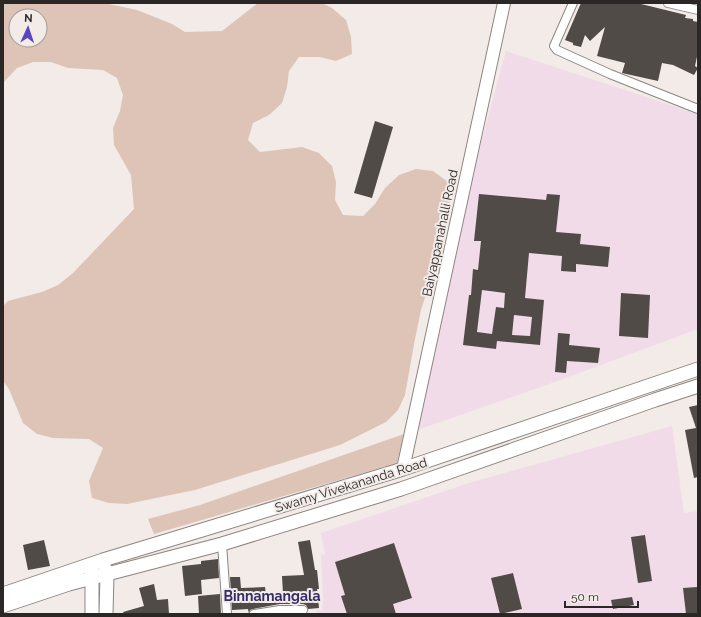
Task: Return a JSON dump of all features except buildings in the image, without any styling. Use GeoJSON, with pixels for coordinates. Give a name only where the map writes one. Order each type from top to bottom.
{"type":"FeatureCollection","features":[{"type":"Feature","properties":{"kind":"main road","name":"Swamy Vivekananda Road"},"geometry":{"type":"LineString","coordinates":[[3,594],[97,562],[403,469],[698,369]]}},
{"type":"Feature","properties":{"kind":"main road","name":"Swamy Vivekananda Road"},"geometry":{"type":"LineString","coordinates":[[3,606],[69,584],[222,544],[401,489],[698,386]]}},
{"type":"Feature","properties":{"kind":"main road"},"geometry":{"type":"LineString","coordinates":[[97,562],[106,575],[106,614]]}},
{"type":"Feature","properties":{"kind":"main road"},"geometry":{"type":"LineString","coordinates":[[92,614],[92,578],[97,562]]}},
{"type":"Feature","properties":{"kind":"street"},"geometry":{"type":"LineString","coordinates":[[489,72],[490,33],[496,3]]}},
{"type":"Feature","properties":{"kind":"street","name":"Baiyappanahalli Road"},"geometry":{"type":"LineString","coordinates":[[403,469],[504,3]]}},
{"type":"Feature","properties":{"kind":"street"},"geometry":{"type":"LineString","coordinates":[[489,72],[506,35],[512,3]]}},
{"type":"Feature","properties":{"kind":"street"},"geometry":{"type":"LineString","coordinates":[[573,3],[554,46],[557,50],[610,74],[698,109]]}},
{"type":"Feature","properties":{"kind":"street"},"geometry":{"type":"LineString","coordinates":[[668,3],[698,10]]}},
{"type":"Feature","properties":{"kind":"street"},"geometry":{"type":"LineString","coordinates":[[222,544],[227,614]]}},
{"type":"Feature","properties":{"kind":"street"},"geometry":{"type":"LineString","coordinates":[[254,614],[280,610],[303,610]]}},
{"type":"Feature","properties":{"kind":"shaded area"},"geometry":{"type":"Polygon","coordinates":[[[3,3],[104,3],[137,10],[172,24],[185,32],[222,31],[258,3],[322,3],[332,8],[346,20],[351,37],[352,54],[336,61],[320,57],[299,57],[289,71],[287,87],[282,103],[269,115],[253,123],[248,140],[260,152],[302,147],[319,153],[332,166],[336,182],[335,200],[343,215],[363,216],[375,204],[385,188],[399,175],[416,169],[433,171],[448,182],[450,199],[437,260],[421,310],[405,395],[398,410],[386,422],[340,445],[195,490],[127,504],[109,503],[92,498],[89,481],[103,448],[89,439],[53,438],[37,434],[23,423],[9,389],[3,381],[3,306],[8,301],[42,292],[58,285],[73,273],[134,209],[131,175],[114,145],[113,128],[120,111],[123,95],[117,78],[103,70],[68,68],[51,62],[33,62],[17,68],[3,83],[3,3]]]}},
{"type":"Feature","properties":{"kind":"shaded area"},"geometry":{"type":"Polygon","coordinates":[[[506,51],[698,114],[698,329],[544,386],[417,430],[469,187],[506,51]]]}},
{"type":"Feature","properties":{"kind":"shaded area"},"geometry":{"type":"Polygon","coordinates":[[[672,426],[684,513],[698,511],[698,614],[316,614],[317,610],[322,611],[323,600],[321,555],[325,554],[321,533],[469,483],[672,426]]]}},
{"type":"Feature","properties":{"kind":"shaded area"},"geometry":{"type":"Polygon","coordinates":[[[404,434],[397,463],[154,534],[148,519],[200,505],[404,434]]]}},
{"type":"Feature","properties":{"kind":"district","name":"Binnamangala"},"geometry":{"type":"Point","coordinates":[272,596]}}]}
